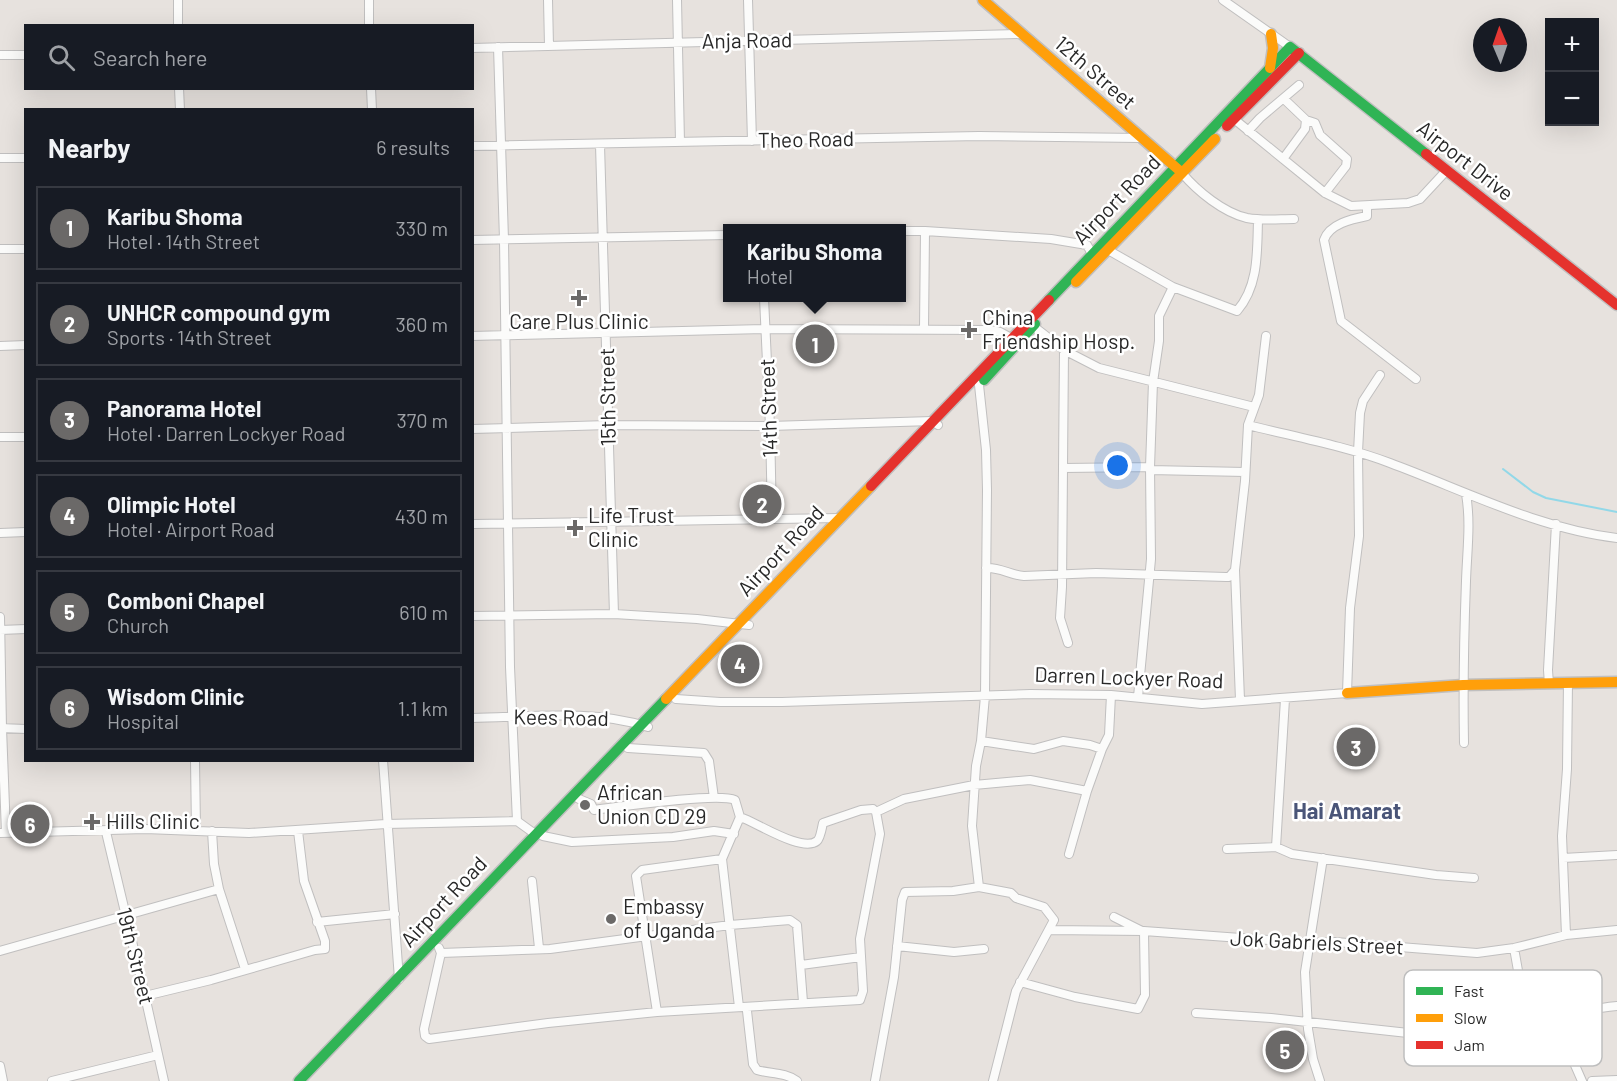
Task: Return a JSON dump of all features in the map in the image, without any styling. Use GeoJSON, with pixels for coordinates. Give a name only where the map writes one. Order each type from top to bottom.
{"type":"FeatureCollection","features":[{"type":"Feature","properties":{"kind":"main road","name":"12th Street"},"geometry":{"type":"LineString","coordinates":[[983,0],[1179,170]]}},
{"type":"Feature","properties":{"kind":"main road"},"geometry":{"type":"LineString","coordinates":[[1269,70],[1273,48],[1271,34]]}},
{"type":"Feature","properties":{"kind":"main road","name":"Airport Drive"},"geometry":{"type":"LineString","coordinates":[[1295,50],[1617,305]]}},
{"type":"Feature","properties":{"kind":"main road","name":"Airport Road"},"geometry":{"type":"LineString","coordinates":[[309,1081],[392,984],[744,624],[1092,254],[1282,70],[1295,50]]}},
{"type":"Feature","properties":{"kind":"main road","name":"Airport Road"},"geometry":{"type":"LineString","coordinates":[[299,1081],[323,1063],[440,950],[539,835],[579,799],[628,748],[644,726],[676,699],[839,518],[935,423],[979,385],[1108,250],[1269,70],[1295,50]]}},
{"type":"Feature","properties":{"kind":"main road"},"geometry":{"type":"LineString","coordinates":[[1282,70],[1301,67],[1317,68]]}},
{"type":"Feature","properties":{"kind":"main road","name":"Darren Lockyer Road"},"geometry":{"type":"LineString","coordinates":[[1347,693],[1463,685],[1617,682]]}},
{"type":"Feature","properties":{"kind":"street"},"geometry":{"type":"LineString","coordinates":[[178,0],[178,24]]}},
{"type":"Feature","properties":{"kind":"street"},"geometry":{"type":"LineString","coordinates":[[369,0],[369,24]]}},
{"type":"Feature","properties":{"kind":"street"},"geometry":{"type":"LineString","coordinates":[[548,0],[549,46]]}},
{"type":"Feature","properties":{"kind":"street"},"geometry":{"type":"LineString","coordinates":[[677,0],[680,142]]}},
{"type":"Feature","properties":{"kind":"street"},"geometry":{"type":"LineString","coordinates":[[748,0],[752,141]]}},
{"type":"Feature","properties":{"kind":"street"},"geometry":{"type":"LineString","coordinates":[[1223,0],[1295,50]]}},
{"type":"Feature","properties":{"kind":"street","name":"Anja Road"},"geometry":{"type":"LineString","coordinates":[[474,48],[1021,34]]}},
{"type":"Feature","properties":{"kind":"street"},"geometry":{"type":"LineString","coordinates":[[498,47],[504,240],[509,615],[517,821]]}},
{"type":"Feature","properties":{"kind":"street"},"geometry":{"type":"LineString","coordinates":[[0,56],[24,55]]}},
{"type":"Feature","properties":{"kind":"street"},"geometry":{"type":"LineString","coordinates":[[1248,131],[1299,85]]}},
{"type":"Feature","properties":{"kind":"street"},"geometry":{"type":"LineString","coordinates":[[179,90],[180,108]]}},
{"type":"Feature","properties":{"kind":"street"},"geometry":{"type":"LineString","coordinates":[[371,90],[372,108]]}},
{"type":"Feature","properties":{"kind":"street"},"geometry":{"type":"LineString","coordinates":[[1284,99],[1306,120],[1315,123],[1320,135],[1348,162],[1325,193]]}},
{"type":"Feature","properties":{"kind":"street"},"geometry":{"type":"LineString","coordinates":[[1233,119],[1325,193],[1351,206],[1367,207],[1408,203],[1420,199],[1446,171]]}},
{"type":"Feature","properties":{"kind":"street"},"geometry":{"type":"LineString","coordinates":[[1283,159],[1305,129],[1306,120]]}},
{"type":"Feature","properties":{"kind":"street","name":"Theo Road"},"geometry":{"type":"LineString","coordinates":[[474,146],[979,136],[1140,138]]}},
{"type":"Feature","properties":{"kind":"street","name":"15th Street"},"geometry":{"type":"LineString","coordinates":[[600,145],[614,614]]}},
{"type":"Feature","properties":{"kind":"street"},"geometry":{"type":"LineString","coordinates":[[0,158],[24,158]]}},
{"type":"Feature","properties":{"kind":"street"},"geometry":{"type":"LineString","coordinates":[[1179,170],[1197,188],[1238,215],[1258,220],[1294,219]]}},
{"type":"Feature","properties":{"kind":"street"},"geometry":{"type":"LineString","coordinates":[[1367,207],[1367,216],[1339,225],[1326,234],[1324,240],[1341,321],[1416,379]]}},
{"type":"Feature","properties":{"kind":"street"},"geometry":{"type":"LineString","coordinates":[[1108,250],[1173,287],[1234,311],[1238,310],[1252,283],[1257,261],[1258,220]]}},
{"type":"Feature","properties":{"kind":"street"},"geometry":{"type":"LineString","coordinates":[[906,231],[1051,239],[1087,245],[1092,254]]}},
{"type":"Feature","properties":{"kind":"street"},"geometry":{"type":"LineString","coordinates":[[924,329],[925,231]]}},
{"type":"Feature","properties":{"kind":"street"},"geometry":{"type":"LineString","coordinates":[[474,240],[723,235]]}},
{"type":"Feature","properties":{"kind":"street"},"geometry":{"type":"LineString","coordinates":[[0,249],[24,249]]}},
{"type":"Feature","properties":{"kind":"street"},"geometry":{"type":"LineString","coordinates":[[1138,697],[1149,574],[1153,382],[1159,341],[1159,315],[1173,287]]}},
{"type":"Feature","properties":{"kind":"street","name":"14th Street"},"geometry":{"type":"LineString","coordinates":[[764,302],[771,426],[772,519]]}},
{"type":"Feature","properties":{"kind":"street"},"geometry":{"type":"LineString","coordinates":[[1033,326],[1064,350],[1099,368],[1254,407]]}},
{"type":"Feature","properties":{"kind":"street"},"geometry":{"type":"LineString","coordinates":[[474,336],[765,329],[924,329],[990,330],[1011,338]]}},
{"type":"Feature","properties":{"kind":"street"},"geometry":{"type":"LineString","coordinates":[[1240,700],[1235,570],[1248,425],[1259,395],[1266,336]]}},
{"type":"Feature","properties":{"kind":"street"},"geometry":{"type":"LineString","coordinates":[[0,346],[24,345]]}},
{"type":"Feature","properties":{"kind":"street"},"geometry":{"type":"LineString","coordinates":[[1064,350],[1060,614],[1068,643]]}},
{"type":"Feature","properties":{"kind":"street"},"geometry":{"type":"LineString","coordinates":[[1347,693],[1350,608],[1359,536],[1358,452],[1362,406],[1380,375]]}},
{"type":"Feature","properties":{"kind":"street"},"geometry":{"type":"LineString","coordinates":[[979,385],[986,450],[986,696],[974,785],[972,826],[979,887]]}},
{"type":"Feature","properties":{"kind":"street"},"geometry":{"type":"LineString","coordinates":[[474,429],[608,425],[771,426],[935,423]]}},
{"type":"Feature","properties":{"kind":"street"},"geometry":{"type":"LineString","coordinates":[[1248,425],[1358,452],[1466,494],[1556,524],[1600,536],[1617,538]]}},
{"type":"Feature","properties":{"kind":"street"},"geometry":{"type":"LineString","coordinates":[[0,437],[24,437]]}},
{"type":"Feature","properties":{"kind":"street"},"geometry":{"type":"LineString","coordinates":[[1063,468],[1245,472]]}},
{"type":"Feature","properties":{"kind":"street"},"geometry":{"type":"LineString","coordinates":[[1464,743],[1466,565],[1470,515],[1466,494]]}},
{"type":"Feature","properties":{"kind":"street"},"geometry":{"type":"LineString","coordinates":[[474,524],[839,518]]}},
{"type":"Feature","properties":{"kind":"street"},"geometry":{"type":"LineString","coordinates":[[1549,684],[1556,524]]}},
{"type":"Feature","properties":{"kind":"street"},"geometry":{"type":"LineString","coordinates":[[0,533],[24,532]]}},
{"type":"Feature","properties":{"kind":"street"},"geometry":{"type":"LineString","coordinates":[[986,568],[1003,569],[1014,575],[1024,576],[1149,574],[1229,577],[1235,570]]}},
{"type":"Feature","properties":{"kind":"street"},"geometry":{"type":"LineString","coordinates":[[474,616],[614,614],[744,624]]}},
{"type":"Feature","properties":{"kind":"street"},"geometry":{"type":"LineString","coordinates":[[0,617],[3,833],[106,832],[145,829],[249,833],[387,824],[517,821],[539,835],[572,842],[673,837],[714,831],[734,834]]}},
{"type":"Feature","properties":{"kind":"street"},"geometry":{"type":"LineString","coordinates":[[0,630],[24,629]]}},
{"type":"Feature","properties":{"kind":"street"},"geometry":{"type":"LineString","coordinates":[[1566,935],[1563,858],[1568,682]]}},
{"type":"Feature","properties":{"kind":"street","name":"Darren Lockyer Road"},"geometry":{"type":"LineString","coordinates":[[676,699],[782,702],[1030,694],[1111,695],[1202,704],[1347,693]]}},
{"type":"Feature","properties":{"kind":"street"},"geometry":{"type":"LineString","coordinates":[[1069,855],[1087,791],[1109,735],[1111,695]]}},
{"type":"Feature","properties":{"kind":"street"},"geometry":{"type":"LineString","coordinates":[[1276,847],[1284,699]]}},
{"type":"Feature","properties":{"kind":"street","name":"Kees Road"},"geometry":{"type":"LineString","coordinates":[[474,718],[560,716],[619,719],[644,726]]}},
{"type":"Feature","properties":{"kind":"street"},"geometry":{"type":"LineString","coordinates":[[1,728],[24,729]]}},
{"type":"Feature","properties":{"kind":"street"},"geometry":{"type":"LineString","coordinates":[[981,741],[1034,749],[1063,741],[1102,749]]}},
{"type":"Feature","properties":{"kind":"street"},"geometry":{"type":"LineString","coordinates":[[628,748],[704,753],[709,761],[714,798]]}},
{"type":"Feature","properties":{"kind":"street"},"geometry":{"type":"LineString","coordinates":[[195,762],[196,830]]}},
{"type":"Feature","properties":{"kind":"street"},"geometry":{"type":"LineString","coordinates":[[383,762],[399,979]]}},
{"type":"Feature","properties":{"kind":"street"},"geometry":{"type":"LineString","coordinates":[[876,812],[904,799],[974,785],[1030,780],[1087,791]]}},
{"type":"Feature","properties":{"kind":"street"},"geometry":{"type":"LineString","coordinates":[[579,799],[591,804],[594,810],[714,798],[735,800],[740,817],[722,859],[730,925],[753,1064],[757,1070],[768,1074],[783,1074],[797,1081]]}},
{"type":"Feature","properties":{"kind":"street"},"geometry":{"type":"LineString","coordinates":[[740,817],[784,838],[800,842],[815,842],[823,823],[861,810],[873,809],[876,812]]}},
{"type":"Feature","properties":{"kind":"street"},"geometry":{"type":"LineString","coordinates":[[803,1002],[797,925],[794,921],[730,925],[559,948],[440,950],[424,1029],[425,1036],[429,1039],[548,1023],[657,1012],[743,1009],[803,1002],[860,1000],[863,992],[860,939],[870,878],[880,838],[876,812]]}},
{"type":"Feature","properties":{"kind":"street"},"geometry":{"type":"LineString","coordinates":[[212,831],[214,864],[219,889],[245,969]]}},
{"type":"Feature","properties":{"kind":"street"},"geometry":{"type":"LineString","coordinates":[[145,996],[325,949],[325,941],[304,881],[298,831]]}},
{"type":"Feature","properties":{"kind":"street","name":"19th Street"},"geometry":{"type":"LineString","coordinates":[[106,832],[164,1081]]}},
{"type":"Feature","properties":{"kind":"street"},"geometry":{"type":"LineString","coordinates":[[1227,849],[1276,847],[1292,854],[1436,875],[1474,878]]}},
{"type":"Feature","properties":{"kind":"street"},"geometry":{"type":"LineString","coordinates":[[1563,858],[1617,855]]}},
{"type":"Feature","properties":{"kind":"street"},"geometry":{"type":"LineString","coordinates":[[1320,1081],[1313,1059],[1305,972],[1323,858]]}},
{"type":"Feature","properties":{"kind":"street"},"geometry":{"type":"LineString","coordinates":[[657,1012],[636,876],[642,870],[722,859]]}},
{"type":"Feature","properties":{"kind":"street"},"geometry":{"type":"LineString","coordinates":[[532,881],[539,948]]}},
{"type":"Feature","properties":{"kind":"street"},"geometry":{"type":"LineString","coordinates":[[875,1081],[894,977],[902,900],[905,892],[953,891],[979,887],[1011,894],[1016,898],[1044,907],[1054,920],[1020,982],[1010,1011],[993,1081]]}},
{"type":"Feature","properties":{"kind":"street"},"geometry":{"type":"LineString","coordinates":[[0,951],[219,889]]}},
{"type":"Feature","properties":{"kind":"street"},"geometry":{"type":"LineString","coordinates":[[317,922],[394,914]]}},
{"type":"Feature","properties":{"kind":"street"},"geometry":{"type":"LineString","coordinates":[[1020,982],[1075,997],[1138,1009],[1145,995],[1144,932],[1114,916]]}},
{"type":"Feature","properties":{"kind":"street","name":"Jok Gabriels Street"},"geometry":{"type":"LineString","coordinates":[[1049,930],[1144,931],[1477,953],[1514,948],[1566,935],[1617,930]]}},
{"type":"Feature","properties":{"kind":"street"},"geometry":{"type":"LineString","coordinates":[[897,945],[954,952],[984,949]]}},
{"type":"Feature","properties":{"kind":"street"},"geometry":{"type":"LineString","coordinates":[[1514,948],[1518,970]]}},
{"type":"Feature","properties":{"kind":"street"},"geometry":{"type":"LineString","coordinates":[[801,965],[861,957]]}},
{"type":"Feature","properties":{"kind":"street"},"geometry":{"type":"LineString","coordinates":[[1602,1009],[1617,1006]]}},
{"type":"Feature","properties":{"kind":"street"},"geometry":{"type":"LineString","coordinates":[[1196,1013],[1404,1033]]}},
{"type":"Feature","properties":{"kind":"street"},"geometry":{"type":"LineString","coordinates":[[52,1081],[158,1055]]}},
{"type":"Feature","properties":{"kind":"street"},"geometry":{"type":"LineString","coordinates":[[0,1066],[3,1081]]}},
{"type":"Feature","properties":{"kind":"street"},"geometry":{"type":"LineString","coordinates":[[1575,1066],[1582,1081]]}},
{"type":"Feature","properties":{"kind":"street"},"geometry":{"type":"LineString","coordinates":[[1592,1081],[1617,1080]]}},
{"type":"Feature","properties":{"kind":"waterway"},"geometry":{"type":"LineString","coordinates":[[1503,469],[1533,492],[1546,498],[1617,512]]}},
{"type":"Feature","properties":{"kind":"traffic: fast"},"geometry":{"type":"LineString","coordinates":[[1049,300],[1290,47],[1426,154]]}},
{"type":"Feature","properties":{"kind":"traffic: fast"},"geometry":{"type":"LineString","coordinates":[[984,380],[1035,324]]}},
{"type":"Feature","properties":{"kind":"traffic: fast"},"geometry":{"type":"LineString","coordinates":[[299,1081],[666,699]]}},
{"type":"Feature","properties":{"kind":"traffic: slow"},"geometry":{"type":"LineString","coordinates":[[983,0],[1180,171]]}},
{"type":"Feature","properties":{"kind":"traffic: slow"},"geometry":{"type":"LineString","coordinates":[[1270,68],[1273,48],[1271,34]]}},
{"type":"Feature","properties":{"kind":"traffic: slow"},"geometry":{"type":"LineString","coordinates":[[1076,282],[1215,139]]}},
{"type":"Feature","properties":{"kind":"traffic: slow"},"geometry":{"type":"LineString","coordinates":[[666,699],[871,486]]}},
{"type":"Feature","properties":{"kind":"traffic: slow"},"geometry":{"type":"LineString","coordinates":[[1347,693],[1463,685],[1617,682]]}},
{"type":"Feature","properties":{"kind":"traffic: jam"},"geometry":{"type":"LineString","coordinates":[[1227,126],[1299,53]]}},
{"type":"Feature","properties":{"kind":"traffic: jam"},"geometry":{"type":"LineString","coordinates":[[1426,154],[1617,305]]}},
{"type":"Feature","properties":{"kind":"traffic: jam"},"geometry":{"type":"LineString","coordinates":[[871,486],[1049,300]]}},
{"type":"Feature","properties":{"kind":"place","name":"Care Plus Clinic"},"geometry":{"type":"Point","coordinates":[579,298]}},
{"type":"Feature","properties":{"kind":"place","name":"China Friendship Hosp."},"geometry":{"type":"Point","coordinates":[969,330]}},
{"type":"Feature","properties":{"kind":"place","name":"Karibu Shoma"},"geometry":{"type":"Point","coordinates":[815,344]}},
{"type":"Feature","properties":{"kind":"place","name":"UNHCR compound gym"},"geometry":{"type":"Point","coordinates":[762,504]}},
{"type":"Feature","properties":{"kind":"place","name":"Life Trust Clinic"},"geometry":{"type":"Point","coordinates":[575,528]}},
{"type":"Feature","properties":{"kind":"place","name":"Olimpic Hotel"},"geometry":{"type":"Point","coordinates":[740,664]}},
{"type":"Feature","properties":{"kind":"place","name":"Panorama Hotel"},"geometry":{"type":"Point","coordinates":[1356,747]}},
{"type":"Feature","properties":{"kind":"place","name":"African Union CD 29"},"geometry":{"type":"Point","coordinates":[585,805]}},
{"type":"Feature","properties":{"kind":"place","name":"Hills Clinic"},"geometry":{"type":"Point","coordinates":[92,822]}},
{"type":"Feature","properties":{"kind":"place","name":"Wisdom Clinic"},"geometry":{"type":"Point","coordinates":[30,824]}},
{"type":"Feature","properties":{"kind":"place","name":"Embassy of Uganda"},"geometry":{"type":"Point","coordinates":[611,919]}},
{"type":"Feature","properties":{"kind":"place","name":"Comboni Chapel"},"geometry":{"type":"Point","coordinates":[1285,1050]}},
{"type":"Feature","properties":{"kind":"district","name":"Hai Amarat"},"geometry":{"type":"Point","coordinates":[1347,811]}}]}
